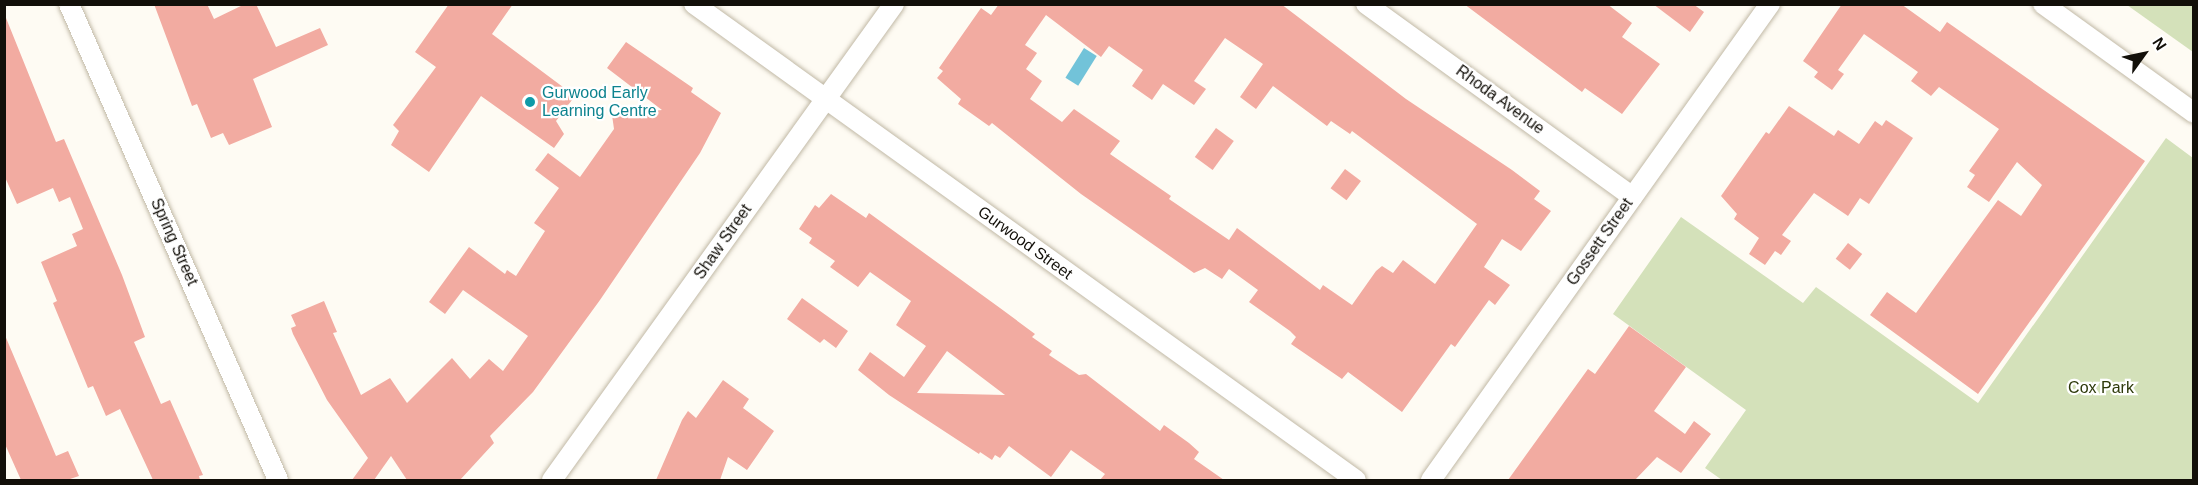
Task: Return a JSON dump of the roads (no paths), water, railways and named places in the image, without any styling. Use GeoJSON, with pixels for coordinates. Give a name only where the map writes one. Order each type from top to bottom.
{"type":"FeatureCollection","features":[{"type":"Feature","properties":{"kind":"street","name":"Spring Street"},"geometry":{"type":"LineString","coordinates":[[69,4],[278,480]]}},
{"type":"Feature","properties":{"kind":"street","name":"Gurwood Street"},"geometry":{"type":"LineString","coordinates":[[694,4],[1356,480]]}},
{"type":"Feature","properties":{"kind":"street","name":"Shaw Street"},"geometry":{"type":"LineString","coordinates":[[552,480],[894,4]]}},
{"type":"Feature","properties":{"kind":"street","name":"Rhoda Avenue"},"geometry":{"type":"LineString","coordinates":[[1366,4],[1633,196]]}},
{"type":"Feature","properties":{"kind":"street","name":"Gossett Street"},"geometry":{"type":"LineString","coordinates":[[1431,480],[1770,4]]}},
{"type":"Feature","properties":{"kind":"street"},"geometry":{"type":"LineString","coordinates":[[2043,4],[2193,113]]}},
{"type":"Feature","properties":{"kind":"water"},"geometry":{"type":"Polygon","coordinates":[[[1084,48],[1097,56],[1078,86],[1065,78],[1084,48]]]}},
{"type":"Feature","properties":{"kind":"place","name":"Gurwood Early Learning Centre"},"geometry":{"type":"Point","coordinates":[530,102]}},
{"type":"Feature","properties":{"kind":"park label","name":"Cox Park"},"geometry":{"type":"Point","coordinates":[2101,388]}}]}
